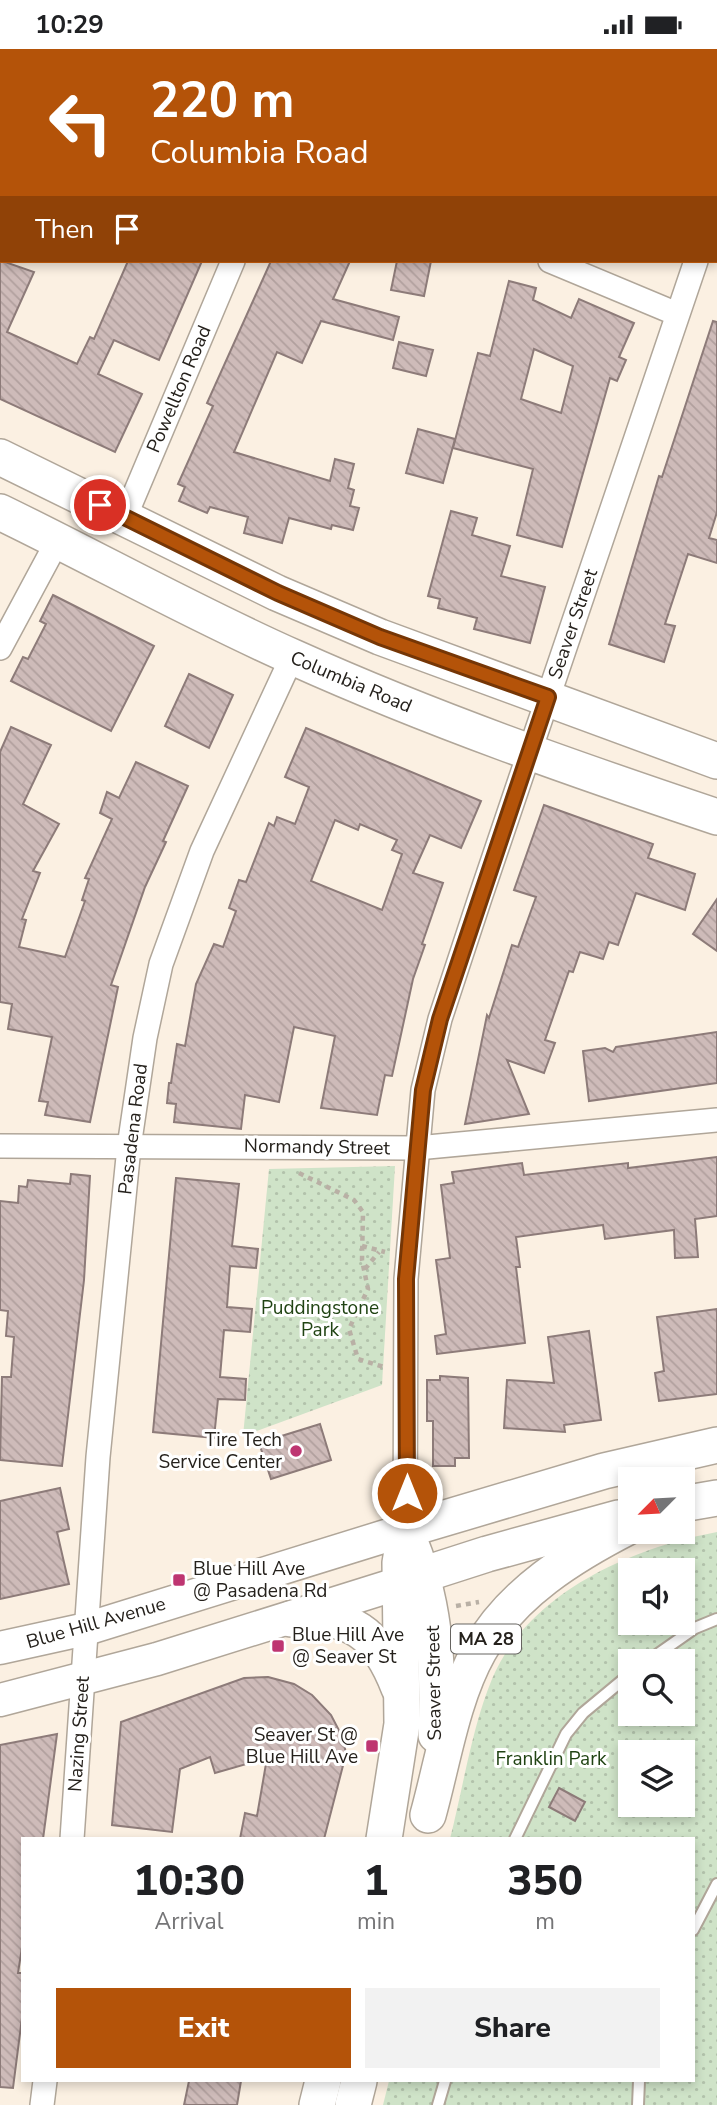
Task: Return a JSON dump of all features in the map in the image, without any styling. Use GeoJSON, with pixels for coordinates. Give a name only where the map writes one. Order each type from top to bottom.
{"type":"FeatureCollection","features":[{"type":"Feature","properties":{"kind":"main road"},"geometry":{"type":"LineString","coordinates":[[0,457],[278,593],[380,637],[717,761]]}},
{"type":"Feature","properties":{"kind":"main road","name":"Columbia Road"},"geometry":{"type":"LineString","coordinates":[[0,512],[292,657],[409,708],[531,754],[717,817]]}},
{"type":"Feature","properties":{"kind":"main road","name":"Blue Hill Avenue"},"geometry":{"type":"LineString","coordinates":[[0,1648],[86,1629],[405,1529],[604,1471],[717,1445]]}},
{"type":"Feature","properties":{"kind":"main road"},"geometry":{"type":"LineString","coordinates":[[0,1700],[83,1681],[291,1619],[412,1578],[618,1518]]}},
{"type":"Feature","properties":{"kind":"main road","name":"Seaver Street"},"geometry":{"type":"LineString","coordinates":[[384,1837],[399,1753],[412,1578],[405,1529]]}},
{"type":"Feature","properties":{"kind":"main road","name":"MA 28"},"geometry":{"type":"LineString","coordinates":[[425,1827],[462,1690],[488,1635],[512,1606],[546,1578],[588,1549],[618,1533]]}},
{"type":"Feature","properties":{"kind":"main road","name":"Seaver Street"},"geometry":{"type":"LineString","coordinates":[[412,1578],[435,1626],[437,1664],[435,1756],[425,1827]]}},
{"type":"Feature","properties":{"kind":"main road"},"geometry":{"type":"LineString","coordinates":[[291,1619],[331,1618],[360,1629],[382,1649],[403,1700]]}},
{"type":"Feature","properties":{"kind":"main road"},"geometry":{"type":"LineString","coordinates":[[317,2105],[323,2082]]}},
{"type":"Feature","properties":{"kind":"main road"},"geometry":{"type":"LineString","coordinates":[[353,2105],[359,2082]]}},
{"type":"Feature","properties":{"kind":"street","name":"Powellton Road"},"geometry":{"type":"LineString","coordinates":[[125,517],[232,263]]}},
{"type":"Feature","properties":{"kind":"street"},"geometry":{"type":"LineString","coordinates":[[555,263],[677,314]]}},
{"type":"Feature","properties":{"kind":"street","name":"Seaver Street"},"geometry":{"type":"LineString","coordinates":[[405,1529],[406,1279],[423,1090],[440,1019],[695,263]]}},
{"type":"Feature","properties":{"kind":"street"},"geometry":{"type":"LineString","coordinates":[[0,648],[58,540]]}},
{"type":"Feature","properties":{"kind":"street","name":"Pasadena Road"},"geometry":{"type":"LineString","coordinates":[[86,1629],[98,1457],[129,1147],[145,1038],[161,964],[202,851],[292,657]]}},
{"type":"Feature","properties":{"kind":"street","name":"Normandy Street"},"geometry":{"type":"LineString","coordinates":[[0,1146],[417,1148],[717,1120]]}},
{"type":"Feature","properties":{"kind":"street","name":"Nazing Street"},"geometry":{"type":"LineString","coordinates":[[72,1837],[86,1629]]}},
{"type":"Feature","properties":{"kind":"street"},"geometry":{"type":"LineString","coordinates":[[42,2105],[44,2082]]}},
{"type":"Feature","properties":{"kind":"lane"},"geometry":{"type":"LineString","coordinates":[[665,1649],[695,1628],[717,1619]]}},
{"type":"Feature","properties":{"kind":"lane"},"geometry":{"type":"LineString","coordinates":[[516,1837],[566,1734],[583,1713],[618,1684]]}},
{"type":"Feature","properties":{"kind":"lane"},"geometry":{"type":"LineString","coordinates":[[695,1926],[717,1884]]}},
{"type":"Feature","properties":{"kind":"lane"},"geometry":{"type":"LineString","coordinates":[[438,2105],[445,2082]]}},
{"type":"Feature","properties":{"kind":"lane"},"geometry":{"type":"LineString","coordinates":[[638,2105],[639,2082]]}},
{"type":"Feature","properties":{"kind":"path"},"geometry":{"type":"LineString","coordinates":[[299,1173],[354,1200],[363,1212],[362,1246],[368,1289],[349,1329],[352,1347],[358,1359],[386,1368]]}},
{"type":"Feature","properties":{"kind":"path"},"geometry":{"type":"LineString","coordinates":[[362,1246],[387,1252]]}},
{"type":"Feature","properties":{"kind":"path"},"geometry":{"type":"LineString","coordinates":[[365,1269],[379,1252]]}},
{"type":"Feature","properties":{"kind":"path"},"geometry":{"type":"LineString","coordinates":[[466,1595],[469,1604]]}},
{"type":"Feature","properties":{"kind":"path"},"geometry":{"type":"LineString","coordinates":[[446,1607],[485,1601]]}},
{"type":"Feature","properties":{"kind":"green space","name":"Puddingstone Park"},"geometry":{"type":"Polygon","coordinates":[[[395,1166],[382,1385],[243,1436],[269,1169],[395,1166]]]}},
{"type":"Feature","properties":{"kind":"green space","name":"Franklin Park"},"geometry":{"type":"Polygon","coordinates":[[[717,1532],[717,2105],[383,2105],[389,2082],[695,2082],[695,1837],[450,1837],[468,1758],[492,1679],[508,1649],[530,1622],[556,1599],[586,1579],[618,1563],[618,1635],[695,1635],[695,1558],[631,1558],[669,1544],[695,1544],[695,1537],[717,1532]]]}},
{"type":"Feature","properties":{"kind":"building"},"geometry":{"type":"Polygon","coordinates":[[[0,263],[34,272],[7,332],[77,364],[90,337],[94,339],[127,263],[201,263],[159,360],[114,340],[98,374],[142,394],[115,452],[0,399],[0,263]]]}},
{"type":"Feature","properties":{"kind":"building"},"geometry":{"type":"Polygon","coordinates":[[[270,263],[349,263],[333,299],[399,317],[393,340],[321,321],[302,363],[277,352],[234,452],[330,481],[335,459],[354,464],[348,488],[354,490],[350,506],[359,508],[353,530],[332,525],[331,529],[289,518],[282,543],[244,533],[248,517],[210,507],[207,513],[179,501],[185,487],[178,484],[213,406],[207,403],[270,263]]]}},
{"type":"Feature","properties":{"kind":"building"},"geometry":{"type":"Polygon","coordinates":[[[397,263],[431,263],[424,296],[391,290],[397,263]]]}},
{"type":"Feature","properties":{"kind":"building"},"geometry":{"type":"Polygon","coordinates":[[[509,281],[536,288],[533,300],[571,318],[579,299],[634,323],[619,357],[626,360],[617,381],[610,378],[562,547],[517,535],[533,469],[453,448],[478,353],[490,356],[509,281]],[[534,349],[521,399],[561,413],[573,366],[534,349]]]}},
{"type":"Feature","properties":{"kind":"building"},"geometry":{"type":"Polygon","coordinates":[[[713,321],[717,322],[717,512],[709,538],[717,540],[717,563],[688,554],[665,624],[675,626],[664,662],[609,644],[659,476],[662,477],[713,321]]]}},
{"type":"Feature","properties":{"kind":"building"},"geometry":{"type":"Polygon","coordinates":[[[399,342],[433,350],[426,376],[393,368],[399,342]]]}},
{"type":"Feature","properties":{"kind":"building"},"geometry":{"type":"Polygon","coordinates":[[[418,429],[455,439],[443,483],[406,473],[418,429]]]}},
{"type":"Feature","properties":{"kind":"building"},"geometry":{"type":"Polygon","coordinates":[[[451,511],[477,518],[472,535],[510,546],[501,576],[545,587],[530,643],[474,629],[477,618],[438,608],[440,599],[428,596],[451,511]]]}},
{"type":"Feature","properties":{"kind":"building"},"geometry":{"type":"Polygon","coordinates":[[[53,595],[154,646],[111,731],[11,681],[23,657],[28,659],[46,624],[40,621],[53,595]]]}},
{"type":"Feature","properties":{"kind":"building"},"geometry":{"type":"Polygon","coordinates":[[[189,674],[233,695],[209,748],[165,726],[189,674]]]}},
{"type":"Feature","properties":{"kind":"building"},"geometry":{"type":"Polygon","coordinates":[[[11,727],[51,745],[23,804],[59,824],[33,871],[40,873],[22,919],[26,920],[19,947],[65,957],[85,901],[82,900],[89,879],[85,878],[112,819],[100,813],[107,792],[119,798],[136,762],[188,786],[145,887],[111,985],[118,987],[90,1122],[45,1115],[48,1102],[39,1101],[52,1037],[8,1029],[12,1004],[0,1002],[0,752],[11,727]]]}},
{"type":"Feature","properties":{"kind":"building"},"geometry":{"type":"Polygon","coordinates":[[[306,728],[481,801],[461,848],[430,835],[413,873],[443,883],[422,944],[425,945],[413,979],[392,1076],[385,1075],[377,1115],[321,1108],[335,1036],[294,1027],[279,1102],[245,1095],[241,1129],[174,1122],[176,1104],[167,1103],[169,1083],[177,1044],[185,1046],[196,984],[214,944],[223,947],[236,911],[229,908],[239,880],[246,882],[269,823],[274,826],[277,817],[295,824],[309,787],[285,777],[306,728]],[[335,820],[311,881],[382,910],[402,854],[392,850],[397,840],[360,824],[358,830],[335,820]]]}},
{"type":"Feature","properties":{"kind":"building"},"geometry":{"type":"Polygon","coordinates":[[[544,805],[653,844],[648,858],[695,874],[685,910],[636,893],[618,945],[609,942],[603,959],[580,952],[573,972],[569,971],[545,1040],[555,1043],[544,1073],[507,1060],[529,1114],[465,1124],[487,1015],[489,1018],[512,945],[518,947],[536,897],[514,890],[544,805]]]}},
{"type":"Feature","properties":{"kind":"building"},"geometry":{"type":"Polygon","coordinates":[[[717,899],[717,951],[693,934],[717,899]]]}},
{"type":"Feature","properties":{"kind":"building"},"geometry":{"type":"Polygon","coordinates":[[[717,1032],[717,1083],[589,1101],[583,1051],[605,1048],[613,1052],[616,1047],[717,1032]]]}},
{"type":"Feature","properties":{"kind":"building"},"geometry":{"type":"Polygon","coordinates":[[[717,1157],[717,1216],[695,1219],[698,1257],[675,1258],[674,1230],[605,1239],[603,1225],[516,1237],[520,1267],[516,1267],[525,1343],[437,1354],[435,1336],[446,1334],[436,1260],[450,1258],[441,1185],[454,1183],[452,1172],[522,1163],[524,1175],[628,1163],[628,1168],[717,1157]]]}},
{"type":"Feature","properties":{"kind":"building"},"geometry":{"type":"Polygon","coordinates":[[[71,1174],[90,1176],[84,1280],[62,1466],[0,1460],[2,1377],[11,1377],[14,1337],[6,1336],[8,1311],[0,1310],[0,1201],[18,1203],[19,1186],[27,1187],[28,1180],[70,1184],[71,1174]]]}},
{"type":"Feature","properties":{"kind":"building"},"geometry":{"type":"Polygon","coordinates":[[[176,1178],[239,1184],[232,1246],[258,1249],[256,1268],[230,1266],[227,1307],[252,1309],[250,1332],[224,1330],[220,1377],[246,1379],[245,1400],[218,1399],[214,1438],[153,1432],[176,1178]]]}},
{"type":"Feature","properties":{"kind":"building"},"geometry":{"type":"Polygon","coordinates":[[[717,1309],[717,1394],[659,1401],[655,1373],[664,1371],[657,1317],[717,1309]]]}},
{"type":"Feature","properties":{"kind":"building"},"geometry":{"type":"Polygon","coordinates":[[[589,1331],[601,1420],[564,1425],[565,1432],[504,1428],[507,1380],[554,1383],[548,1337],[589,1331]]]}},
{"type":"Feature","properties":{"kind":"building"},"geometry":{"type":"Polygon","coordinates":[[[440,1376],[468,1378],[469,1458],[455,1458],[455,1466],[433,1466],[433,1421],[427,1421],[427,1380],[440,1380],[440,1376]]]}},
{"type":"Feature","properties":{"kind":"building"},"geometry":{"type":"Polygon","coordinates":[[[320,1424],[331,1460],[271,1479],[259,1443],[320,1424]]]}},
{"type":"Feature","properties":{"kind":"building"},"geometry":{"type":"Polygon","coordinates":[[[60,1488],[69,1529],[57,1532],[69,1584],[0,1599],[0,1501],[60,1488]]]}},
{"type":"Feature","properties":{"kind":"building"},"geometry":{"type":"Polygon","coordinates":[[[268,1677],[294,1684],[312,1695],[331,1715],[343,1738],[346,1754],[325,1837],[240,1837],[245,1813],[257,1816],[267,1758],[215,1773],[210,1757],[180,1769],[172,1832],[112,1825],[121,1722],[244,1678],[268,1677]]]}},
{"type":"Feature","properties":{"kind":"building"},"geometry":{"type":"Polygon","coordinates":[[[57,1734],[43,1837],[21,1837],[21,1954],[18,1973],[21,1973],[21,2026],[13,2088],[0,2087],[0,1745],[57,1734]]]}},
{"type":"Feature","properties":{"kind":"building"},"geometry":{"type":"Polygon","coordinates":[[[559,1788],[585,1802],[575,1821],[549,1807],[559,1788]]]}},
{"type":"Feature","properties":{"kind":"building"},"geometry":{"type":"Polygon","coordinates":[[[189,2082],[241,2082],[237,2105],[184,2105],[189,2082]]]}},
{"type":"Feature","properties":{"kind":"place","name":"Tire Tech Service Center"},"geometry":{"type":"Point","coordinates":[296,1451]}},
{"type":"Feature","properties":{"kind":"place","name":"Blue Hill Ave @ Pasadena Rd"},"geometry":{"type":"Point","coordinates":[179,1580]}},
{"type":"Feature","properties":{"kind":"place","name":"Blue Hill Ave @ Seaver St"},"geometry":{"type":"Point","coordinates":[278,1646]}},
{"type":"Feature","properties":{"kind":"place","name":"Seaver St @ Blue Hill Ave"},"geometry":{"type":"Point","coordinates":[372,1746]}},
{"type":"Feature","properties":{"kind":"route"},"geometry":{"type":"LineString","coordinates":[[100,505],[278,593],[380,637],[479,675],[548,697],[440,1019],[423,1090],[406,1279],[407,1493]]}}]}
